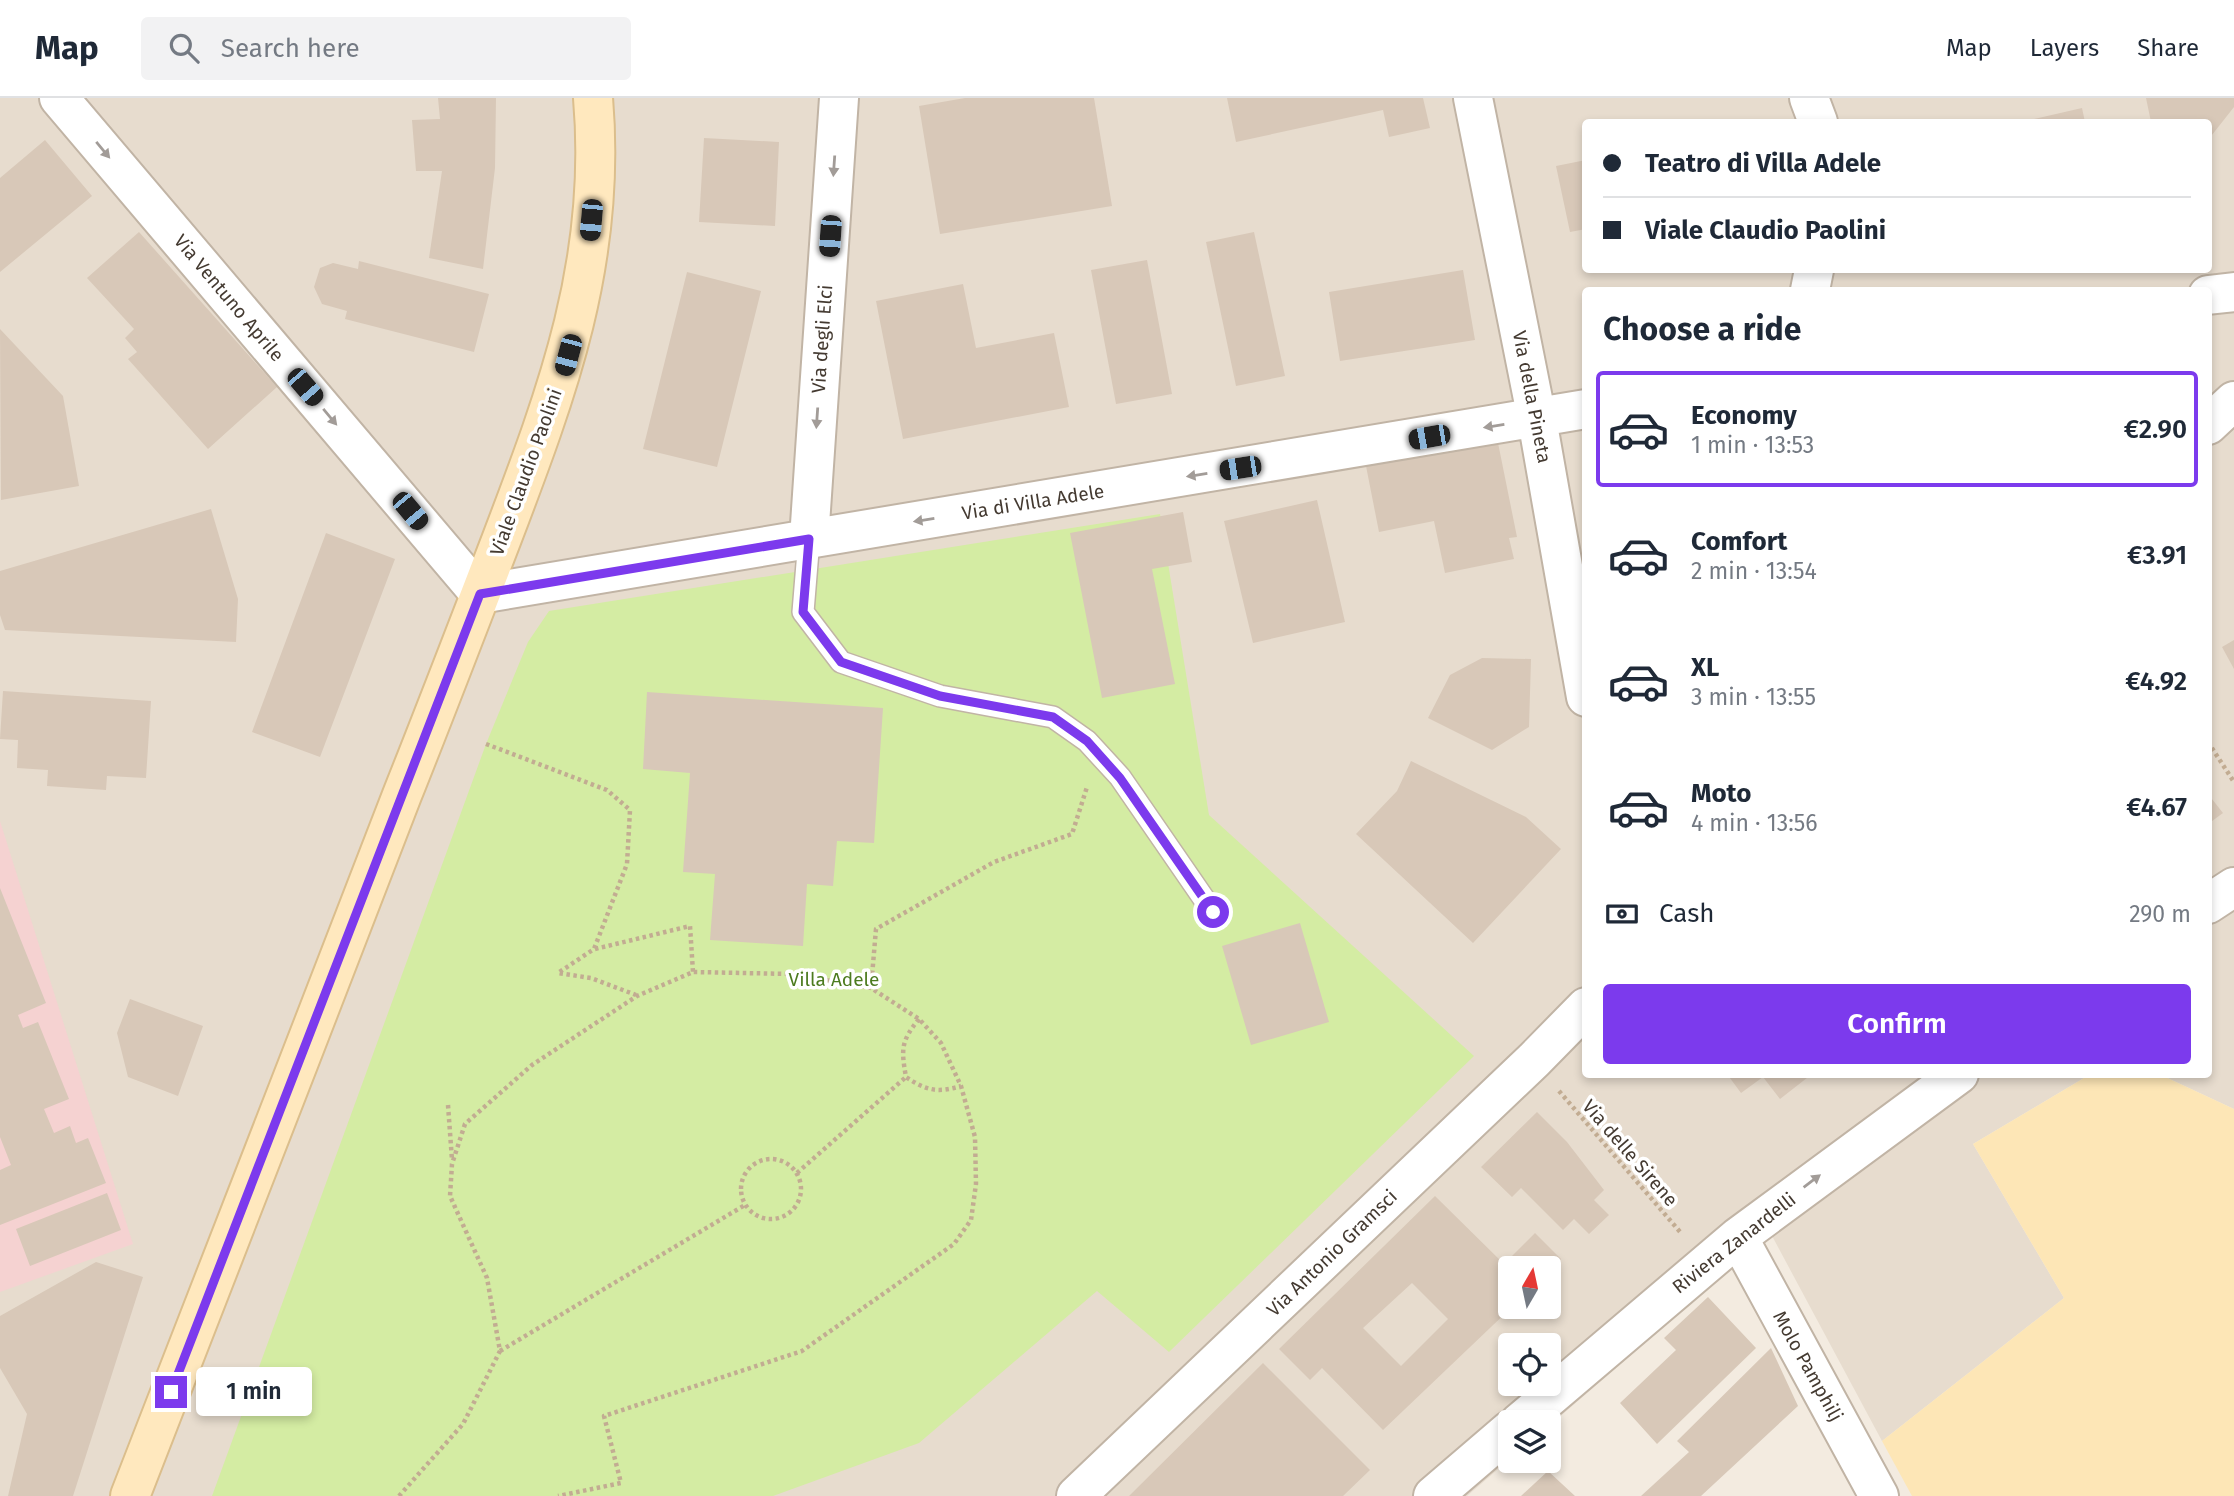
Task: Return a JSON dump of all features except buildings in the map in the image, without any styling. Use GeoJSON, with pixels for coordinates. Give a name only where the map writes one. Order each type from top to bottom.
{"type":"FeatureCollection","features":[{"type":"Feature","properties":{"kind":"street","name":"Via Ventuno Aprile"},"geometry":{"type":"LineString","coordinates":[[59,98],[480,594]]}},
{"type":"Feature","properties":{"kind":"street","name":"Viale Claudio Paolini"},"geometry":{"type":"LineString","coordinates":[[130,1496],[549,413],[580,305],[592,201],[593,98]]}},
{"type":"Feature","properties":{"kind":"street","name":"Via degli Elci"},"geometry":{"type":"LineString","coordinates":[[809,539],[839,98]]}},
{"type":"Feature","properties":{"kind":"street","name":"Via della Pineta"},"geometry":{"type":"LineString","coordinates":[[1473,98],[1536,419],[1578,611],[1582,654]]}},
{"type":"Feature","properties":{"kind":"street"},"geometry":{"type":"LineString","coordinates":[[1809,98],[1817,119]]}},
{"type":"Feature","properties":{"kind":"street"},"geometry":{"type":"LineString","coordinates":[[2212,295],[2234,292]]}},
{"type":"Feature","properties":{"kind":"street"},"geometry":{"type":"LineString","coordinates":[[2212,421],[2234,401]]}},
{"type":"Feature","properties":{"kind":"street","name":"Via di Villa Adele"},"geometry":{"type":"LineString","coordinates":[[480,594],[1582,410]]}},
{"type":"Feature","properties":{"kind":"street"},"geometry":{"type":"LineString","coordinates":[[2212,901],[2234,887]]}},
{"type":"Feature","properties":{"kind":"street","name":"Via Antonio Gramsci"},"geometry":{"type":"LineString","coordinates":[[1076,1496],[1534,1060],[1582,1011]]}},
{"type":"Feature","properties":{"kind":"street","name":"Riviera Zanardelli"},"geometry":{"type":"LineString","coordinates":[[1534,1410],[1706,1262],[1954,1078]]}},
{"type":"Feature","properties":{"kind":"street","name":"Molo Pamphilj"},"geometry":{"type":"LineString","coordinates":[[1738,1237],[1879,1496]]}},
{"type":"Feature","properties":{"kind":"street"},"geometry":{"type":"LineString","coordinates":[[1433,1496],[1498,1440]]}},
{"type":"Feature","properties":{"kind":"lane"},"geometry":{"type":"LineString","coordinates":[[809,539],[803,612],[841,662],[940,696],[1053,717],[1087,741],[1120,778],[1213,912]]}},
{"type":"Feature","properties":{"kind":"path"},"geometry":{"type":"LineString","coordinates":[[871,988],[876,929],[995,862],[1072,834],[1091,777],[1087,741]]}},
{"type":"Feature","properties":{"kind":"path"},"geometry":{"type":"LineString","coordinates":[[486,744],[607,790],[630,810],[627,864],[594,949]]}},
{"type":"Feature","properties":{"kind":"path"},"geometry":{"type":"LineString","coordinates":[[2212,748],[2234,782]]}},
{"type":"Feature","properties":{"kind":"path"},"geometry":{"type":"LineString","coordinates":[[637,996],[591,978],[558,973],[594,949],[690,926],[693,972]]}},
{"type":"Feature","properties":{"kind":"path"},"geometry":{"type":"LineString","coordinates":[[452,1164],[466,1124],[532,1065],[637,996],[693,972],[791,974],[871,988],[919,1019],[941,1043],[961,1086],[975,1137],[976,1184],[971,1220],[954,1244],[802,1351],[604,1416],[621,1483],[558,1496]]}},
{"type":"Feature","properties":{"kind":"path"},"geometry":{"type":"LineString","coordinates":[[919,1019],[904,1037],[906,1077],[923,1088],[939,1092],[961,1086]]}},
{"type":"Feature","properties":{"kind":"path","name":"Via delle Sirene"},"geometry":{"type":"LineString","coordinates":[[1534,1060],[1706,1262]]}},
{"type":"Feature","properties":{"kind":"path"},"geometry":{"type":"LineString","coordinates":[[797,1173],[906,1077]]}},
{"type":"Feature","properties":{"kind":"path"},"geometry":{"type":"LineString","coordinates":[[448,1105],[452,1164],[450,1196],[487,1278],[500,1351]]}},
{"type":"Feature","properties":{"kind":"path"},"geometry":{"type":"LineString","coordinates":[[779,1160],[797,1173],[801,1196],[790,1213],[780,1219],[764,1219],[745,1205],[741,1181],[756,1163],[779,1160]]}},
{"type":"Feature","properties":{"kind":"path"},"geometry":{"type":"LineString","coordinates":[[399,1496],[463,1424],[500,1351],[745,1205]]}},
{"type":"Feature","properties":{"kind":"shaded area"},"geometry":{"type":"Polygon","coordinates":[[[0,98],[2234,98],[2234,1109],[2167,1078],[2212,1078],[2212,287],[1582,287],[1582,1078],[2084,1078],[1973,1144],[2064,1298],[1882,1441],[1771,1234],[1561,1416],[1561,1410],[1498,1410],[1498,1469],[1467,1496],[0,1496],[0,98]]]}},
{"type":"Feature","properties":{"kind":"shaded area"},"geometry":{"type":"Polygon","coordinates":[[[0,821],[133,1244],[0,1292],[0,821]]]}},
{"type":"Feature","properties":{"kind":"green space","name":"Villa Adele"},"geometry":{"type":"Polygon","coordinates":[[[1160,514],[1209,815],[1474,1056],[1169,1352],[1097,1291],[919,1443],[773,1496],[212,1496],[486,744],[528,642],[549,611],[1160,514]]]}},
{"type":"Feature","properties":{"kind":"sand"},"geometry":{"type":"Polygon","coordinates":[[[2084,1078],[2167,1078],[2234,1109],[2234,1496],[1912,1496],[1882,1441],[2064,1298],[1973,1144],[2084,1078]]]}},
{"type":"Feature","properties":{"kind":"route"},"geometry":{"type":"LineString","coordinates":[[171,1392],[480,594],[809,539],[803,612],[841,662],[940,696],[1053,717],[1087,741],[1120,778],[1213,912]]}}]}
